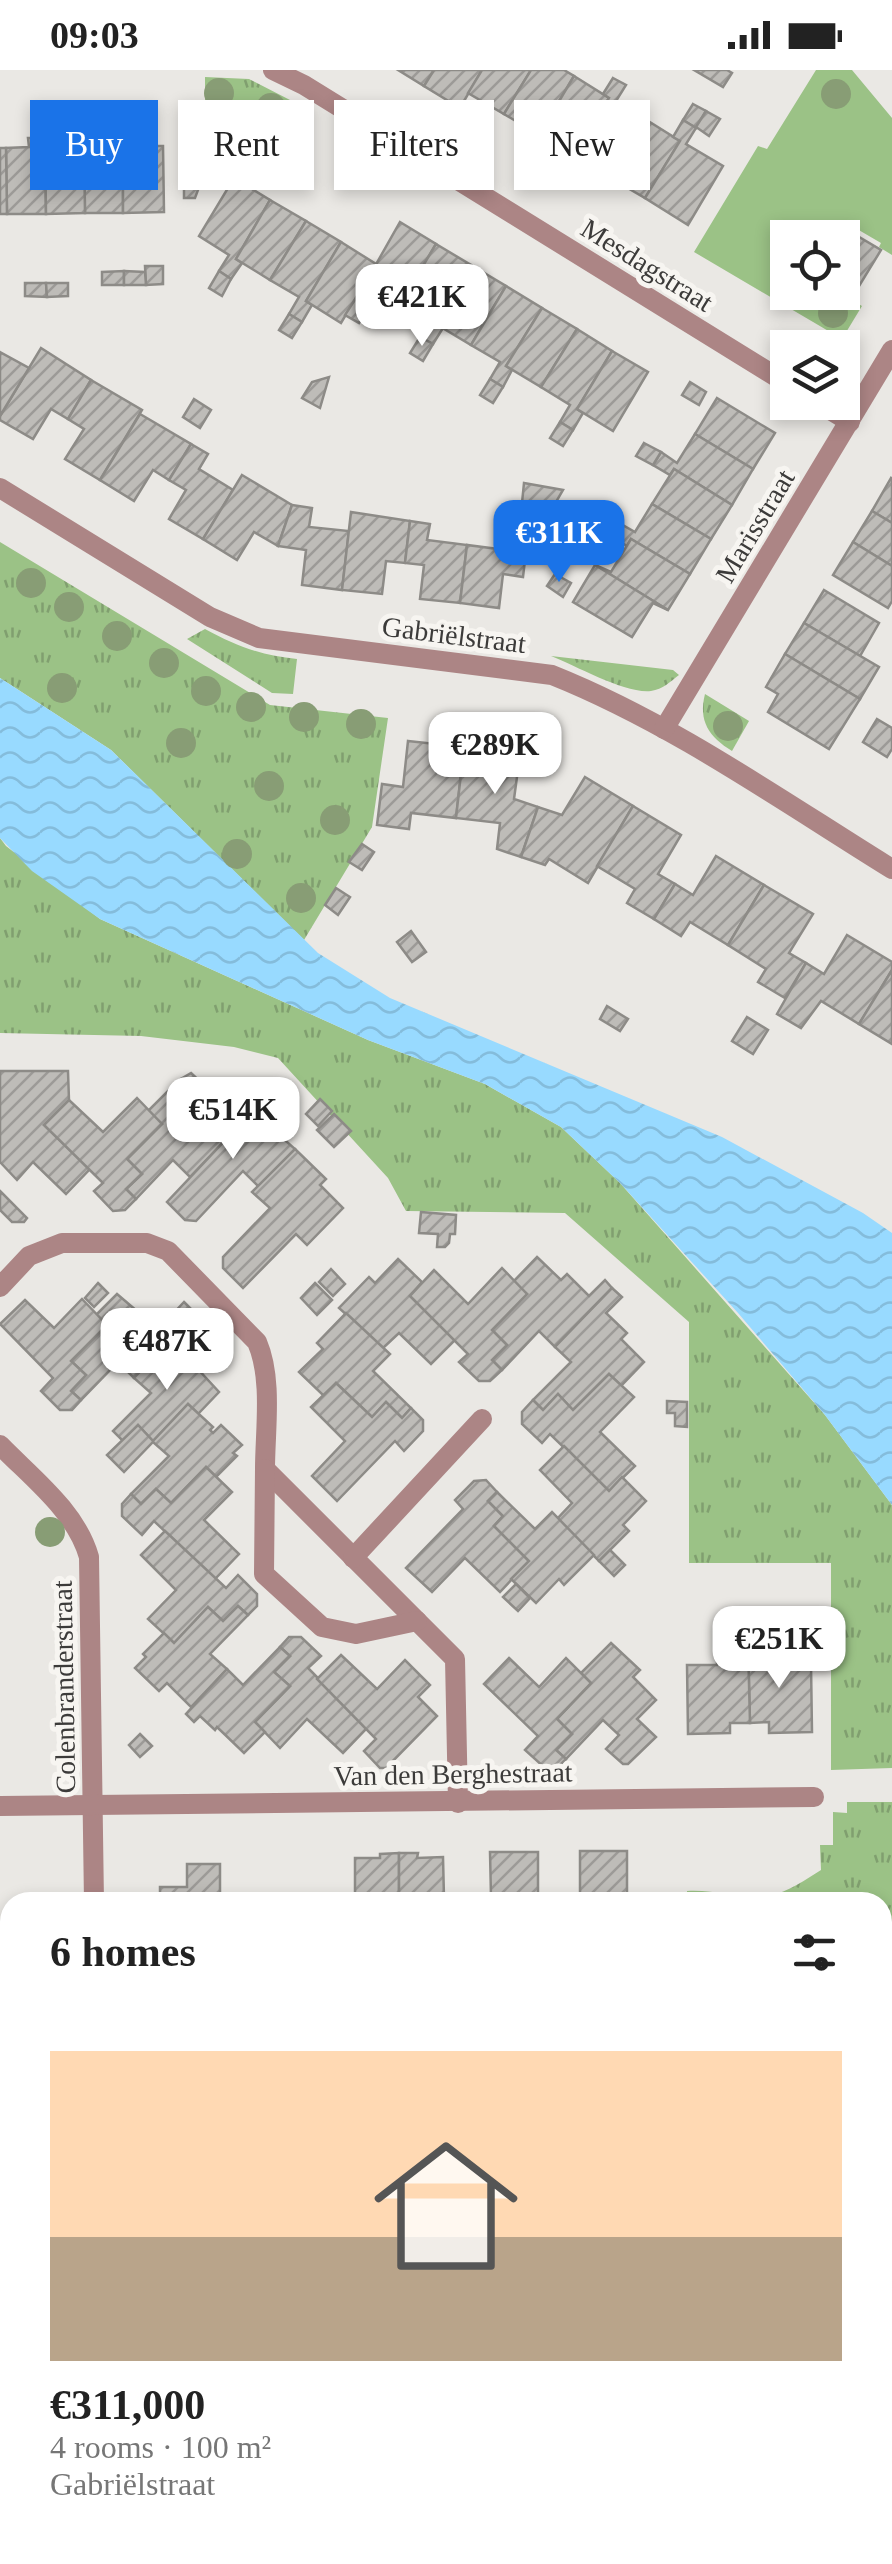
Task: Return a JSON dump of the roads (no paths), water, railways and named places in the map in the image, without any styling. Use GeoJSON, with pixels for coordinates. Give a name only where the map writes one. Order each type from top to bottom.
{"type":"FeatureCollection","features":[{"type":"Feature","properties":{"kind":"street","name":"Mesdagstraat"},"geometry":{"type":"LineString","coordinates":[[273,70],[770,373]]}},
{"type":"Feature","properties":{"kind":"street","name":"Marisstraat"},"geometry":{"type":"LineString","coordinates":[[664,729],[892,350]]}},
{"type":"Feature","properties":{"kind":"street","name":"Gabriëlstraat"},"geometry":{"type":"LineString","coordinates":[[0,488],[210,617],[260,638],[552,674],[591,690],[664,729],[892,869]]}},
{"type":"Feature","properties":{"kind":"street"},"geometry":{"type":"LineString","coordinates":[[0,1286],[28,1256],[62,1242],[124,1241],[168,1250],[218,1298],[256,1342],[263,1356],[264,1574],[322,1627],[356,1634],[417,1621]]}},
{"type":"Feature","properties":{"kind":"street"},"geometry":{"type":"LineString","coordinates":[[353,1558],[482,1419]]}},
{"type":"Feature","properties":{"kind":"street","name":"Colenbranderstraat"},"geometry":{"type":"LineString","coordinates":[[0,1444],[66,1512],[84,1540],[91,1574],[94,1892]]}},
{"type":"Feature","properties":{"kind":"street"},"geometry":{"type":"LineString","coordinates":[[265,1470],[455,1659],[458,1802]]}},
{"type":"Feature","properties":{"kind":"street","name":"Van den Berghestraat"},"geometry":{"type":"LineString","coordinates":[[0,1806],[814,1796]]}},
{"type":"Feature","properties":{"kind":"water"},"geometry":{"type":"Polygon","coordinates":[[[0,678],[111,750],[318,953],[390,998],[722,1137],[863,1213],[892,1233],[892,1505],[825,1415],[738,1313],[620,1183],[561,1127],[485,1084],[368,1040],[100,919],[32,871],[0,838],[0,678]]]}}]}
